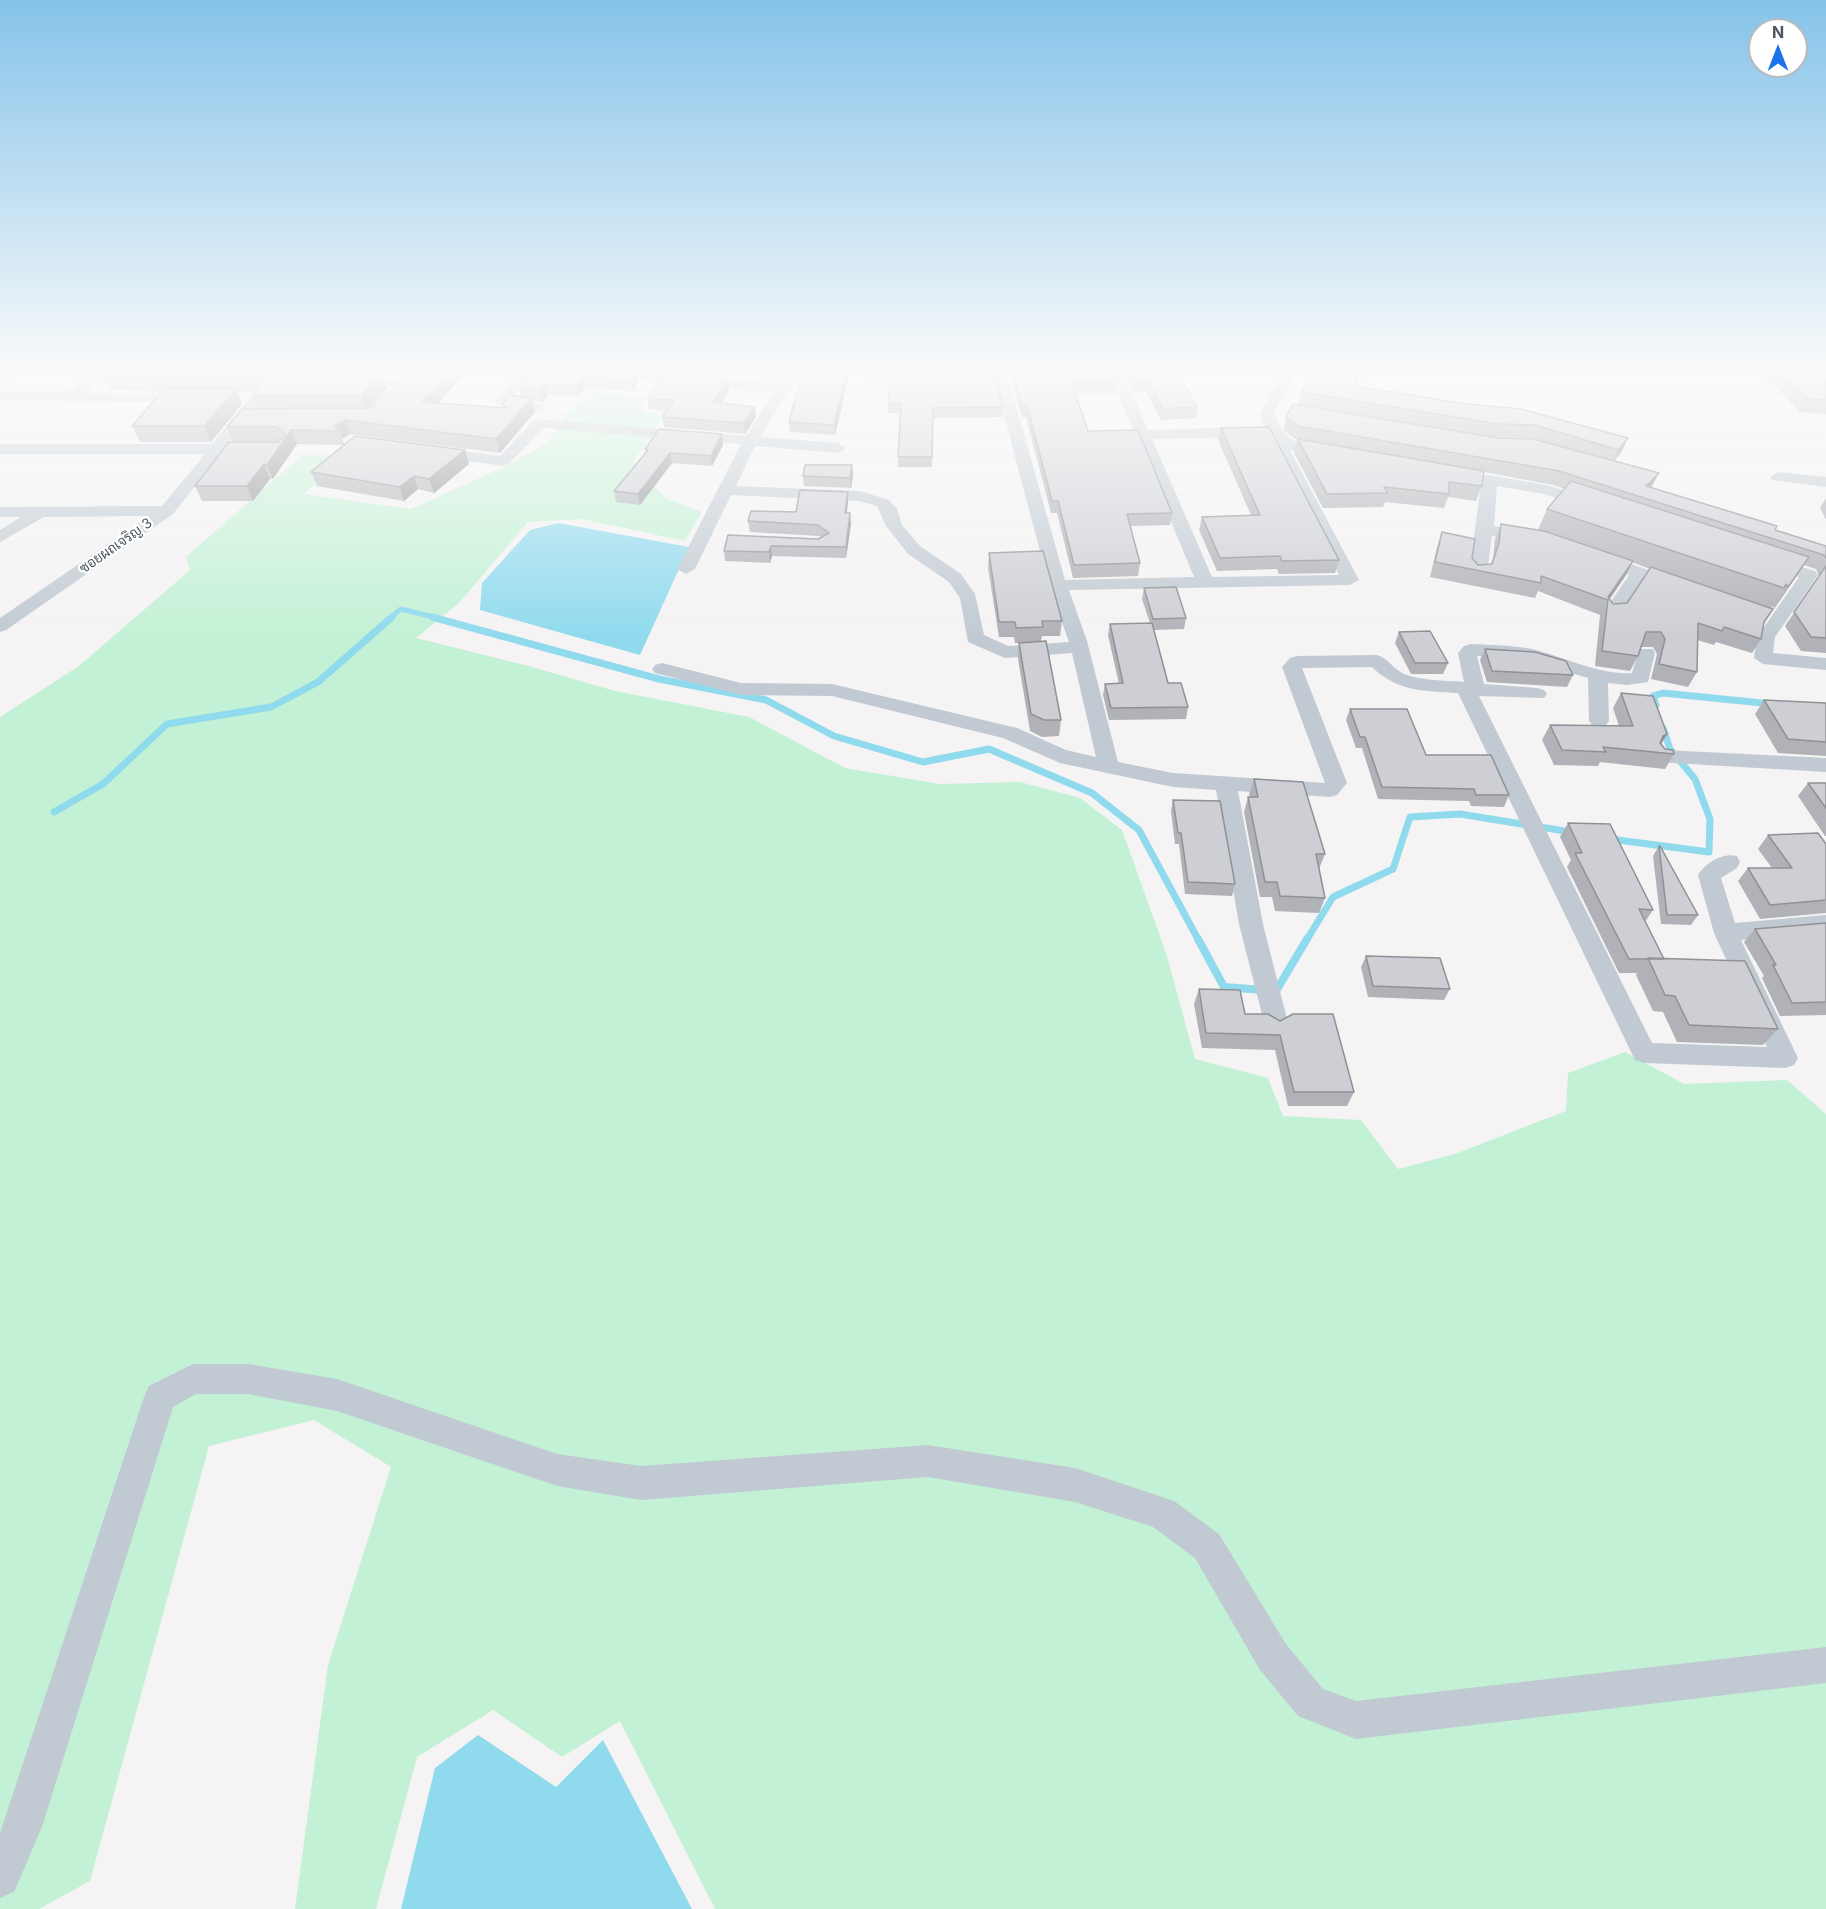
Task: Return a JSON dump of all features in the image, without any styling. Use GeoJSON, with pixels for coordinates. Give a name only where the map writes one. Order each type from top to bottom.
{"type":"FeatureCollection","features":[{"type":"Feature","properties":{"kind":"street","name":"ซอยผถเจริญ 3"},"geometry":{"type":"LineString","coordinates":[[0,626],[167,511],[209,459]]}},
{"type":"Feature","properties":{"kind":"street"},"geometry":{"type":"LineString","coordinates":[[490,459],[504,461],[506,459]]}},
{"type":"Feature","properties":{"kind":"street"},"geometry":{"type":"LineString","coordinates":[[686,569],[709,537],[726,490],[741,459]]}},
{"type":"Feature","properties":{"kind":"street"},"geometry":{"type":"LineString","coordinates":[[1024,459],[1058,585],[1079,646],[1109,766]]}},
{"type":"Feature","properties":{"kind":"street"},"geometry":{"type":"LineString","coordinates":[[1154,459],[1205,582]]}},
{"type":"Feature","properties":{"kind":"street"},"geometry":{"type":"LineString","coordinates":[[1058,585],[1350,580],[1287,459]]}},
{"type":"Feature","properties":{"kind":"street"},"geometry":{"type":"LineString","coordinates":[[1430,470],[1547,490],[1604,509]]}},
{"type":"Feature","properties":{"kind":"street"},"geometry":{"type":"LineString","coordinates":[[1778,477],[1826,482]]}},
{"type":"Feature","properties":{"kind":"street"},"geometry":{"type":"LineString","coordinates":[[1478,573],[1485,530],[1489,481]]}},
{"type":"Feature","properties":{"kind":"street"},"geometry":{"type":"LineString","coordinates":[[726,490],[860,496],[883,503],[889,508],[894,526],[907,542],[955,578],[969,598],[975,638],[1005,652],[1079,646]]}},
{"type":"Feature","properties":{"kind":"street"},"geometry":{"type":"LineString","coordinates":[[0,512],[167,511]]}},
{"type":"Feature","properties":{"kind":"street"},"geometry":{"type":"LineString","coordinates":[[0,537],[40,512]]}},
{"type":"Feature","properties":{"kind":"street"},"geometry":{"type":"LineString","coordinates":[[1485,530],[1551,542]]}},
{"type":"Feature","properties":{"kind":"street"},"geometry":{"type":"LineString","coordinates":[[1584,554],[1692,591]]}},
{"type":"Feature","properties":{"kind":"street"},"geometry":{"type":"LineString","coordinates":[[1752,556],[1809,575],[1766,637],[1763,658],[1826,664]]}},
{"type":"Feature","properties":{"kind":"street"},"geometry":{"type":"LineString","coordinates":[[1612,614],[1639,572]]}},
{"type":"Feature","properties":{"kind":"street"},"geometry":{"type":"LineString","coordinates":[[1756,613],[1777,620]]}},
{"type":"Feature","properties":{"kind":"street"},"geometry":{"type":"LineString","coordinates":[[1646,653],[1641,678],[1598,675],[1531,655],[1471,650],[1467,653],[1471,690],[1514,791],[1548,854],[1644,1053],[1785,1058],[1726,933],[1709,875],[1729,862]]}},
{"type":"Feature","properties":{"kind":"street"},"geometry":{"type":"LineString","coordinates":[[662,669],[741,689],[832,690],[1010,733],[1047,752],[1173,780],[1330,790],[1336,783],[1292,667],[1297,662],[1377,661],[1394,677],[1416,684],[1537,694]]}},
{"type":"Feature","properties":{"kind":"street"},"geometry":{"type":"LineString","coordinates":[[1598,675],[1599,721]]}},
{"type":"Feature","properties":{"kind":"street"},"geometry":{"type":"LineString","coordinates":[[1663,757],[1826,765]]}},
{"type":"Feature","properties":{"kind":"street"},"geometry":{"type":"LineString","coordinates":[[1226,785],[1270,1003]]}},
{"type":"Feature","properties":{"kind":"street"},"geometry":{"type":"LineString","coordinates":[[1726,933],[1826,924]]}},
{"type":"Feature","properties":{"kind":"street"},"geometry":{"type":"LineString","coordinates":[[0,1878],[23,1827],[160,1397],[193,1379],[248,1379],[337,1395],[557,1470],[641,1483],[928,1461],[1075,1485],[1162,1513],[1207,1546],[1274,1657],[1311,1703],[1356,1720],[1826,1665]]}},
{"type":"Feature","properties":{"kind":"green space"},"geometry":{"type":"Polygon","coordinates":[[[297,459],[343,459],[304,494],[411,509],[518,459],[635,459],[633,462],[665,498],[702,512],[685,541],[582,519],[528,522],[459,603],[416,638],[532,667],[615,691],[749,717],[845,768],[940,784],[1020,782],[1080,798],[1122,830],[1166,953],[1195,1059],[1268,1078],[1283,1116],[1361,1120],[1398,1169],[1455,1154],[1566,1111],[1568,1073],[1625,1052],[1684,1084],[1787,1080],[1826,1114],[1826,1909],[715,1909],[620,1721],[562,1757],[493,1710],[417,1757],[376,1909],[295,1909],[328,1665],[391,1467],[314,1420],[209,1446],[90,1881],[39,1909],[0,1909],[0,717],[79,666],[190,570],[186,557],[297,459]]]}},
{"type":"Feature","properties":{"kind":"water"},"geometry":{"type":"Polygon","coordinates":[[[558,523],[689,547],[640,655],[480,610],[482,583],[530,530],[558,523]]]}},
{"type":"Feature","properties":{"kind":"water"},"geometry":{"type":"Polygon","coordinates":[[[478,1735],[556,1787],[603,1740],[692,1909],[401,1909],[435,1768],[478,1735]]]}},
{"type":"Feature","properties":{"kind":"building"},"geometry":{"type":"Polygon","coordinates":[[[216,459],[271,459],[267,465],[264,464],[247,486],[195,486],[216,459]]]}},
{"type":"Feature","properties":{"kind":"building"},"geometry":{"type":"Polygon","coordinates":[[[327,459],[454,459],[429,479],[414,476],[400,487],[311,472],[327,459]]]}},
{"type":"Feature","properties":{"kind":"building"},"geometry":{"type":"Polygon","coordinates":[[[640,459],[665,459],[638,494],[614,491],[640,459]]]}},
{"type":"Feature","properties":{"kind":"building"},"geometry":{"type":"Polygon","coordinates":[[[1041,459],[1150,459],[1172,513],[1127,514],[1140,563],[1074,565],[1058,501],[1052,501],[1041,459]]]}},
{"type":"Feature","properties":{"kind":"building"},"geometry":{"type":"Polygon","coordinates":[[[1235,459],[1286,459],[1339,560],[1282,561],[1280,556],[1220,558],[1202,517],[1260,515],[1235,459]]]}},
{"type":"Feature","properties":{"kind":"building"},"geometry":{"type":"Polygon","coordinates":[[[1309,459],[1415,459],[1484,471],[1482,486],[1449,482],[1449,494],[1384,487],[1388,493],[1327,494],[1309,459]]]}},
{"type":"Feature","properties":{"kind":"building"},"geometry":{"type":"Polygon","coordinates":[[[1490,459],[1607,459],[1659,473],[1646,486],[1777,526],[1775,530],[1826,546],[1826,558],[1824,555],[1559,471],[1490,459]]]}},
{"type":"Feature","properties":{"kind":"building"},"geometry":{"type":"Polygon","coordinates":[[[805,465],[852,465],[850,478],[803,476],[805,465]]]}},
{"type":"Feature","properties":{"kind":"building"},"geometry":{"type":"Polygon","coordinates":[[[1571,481],[1809,557],[1788,587],[1786,584],[1784,588],[1547,509],[1571,481]]]}},
{"type":"Feature","properties":{"kind":"building"},"geometry":{"type":"Polygon","coordinates":[[[800,490],[848,492],[845,513],[850,513],[846,547],[771,546],[769,552],[724,551],[728,535],[818,539],[829,533],[818,525],[748,521],[751,511],[796,512],[800,490]]]}},
{"type":"Feature","properties":{"kind":"building"},"geometry":{"type":"Polygon","coordinates":[[[1501,524],[1544,531],[1633,561],[1608,597],[1613,604],[1627,603],[1651,567],[1773,609],[1764,622],[1761,639],[1724,627],[1722,631],[1698,623],[1697,672],[1659,664],[1665,639],[1661,632],[1646,632],[1638,656],[1602,651],[1608,600],[1541,576],[1541,583],[1435,562],[1442,532],[1475,539],[1472,558],[1478,565],[1492,564],[1499,543],[1501,524]]]}},
{"type":"Feature","properties":{"kind":"building"},"geometry":{"type":"Polygon","coordinates":[[[1043,551],[1062,621],[1042,621],[1043,627],[1016,628],[1015,622],[999,622],[989,553],[1043,551]]]}},
{"type":"Feature","properties":{"kind":"building"},"geometry":{"type":"Polygon","coordinates":[[[1826,566],[1826,638],[1811,637],[1794,612],[1826,566]]]}},
{"type":"Feature","properties":{"kind":"building"},"geometry":{"type":"Polygon","coordinates":[[[1176,587],[1186,618],[1153,619],[1144,588],[1176,587]]]}},
{"type":"Feature","properties":{"kind":"building"},"geometry":{"type":"Polygon","coordinates":[[[1152,623],[1168,683],[1181,683],[1188,707],[1111,708],[1105,684],[1123,683],[1110,624],[1152,623]]]}},
{"type":"Feature","properties":{"kind":"building"},"geometry":{"type":"Polygon","coordinates":[[[1430,631],[1448,663],[1415,663],[1399,632],[1430,631]]]}},
{"type":"Feature","properties":{"kind":"building"},"geometry":{"type":"Polygon","coordinates":[[[1046,641],[1061,720],[1044,720],[1031,714],[1019,643],[1046,641]]]}},
{"type":"Feature","properties":{"kind":"building"},"geometry":{"type":"Polygon","coordinates":[[[1485,649],[1535,652],[1566,661],[1573,675],[1492,671],[1485,649]]]}},
{"type":"Feature","properties":{"kind":"building"},"geometry":{"type":"Polygon","coordinates":[[[1621,693],[1653,696],[1667,734],[1663,736],[1660,743],[1665,749],[1673,750],[1674,754],[1603,747],[1606,752],[1562,750],[1550,725],[1633,726],[1621,693]]]}},
{"type":"Feature","properties":{"kind":"building"},"geometry":{"type":"Polygon","coordinates":[[[1764,700],[1826,703],[1826,742],[1788,739],[1764,700]]]}},
{"type":"Feature","properties":{"kind":"building"},"geometry":{"type":"Polygon","coordinates":[[[1350,709],[1407,709],[1426,755],[1491,755],[1509,795],[1476,795],[1474,789],[1382,787],[1365,737],[1360,737],[1350,709]]]}},
{"type":"Feature","properties":{"kind":"building"},"geometry":{"type":"Polygon","coordinates":[[[1254,779],[1303,782],[1325,854],[1316,854],[1325,898],[1280,896],[1277,882],[1265,882],[1248,797],[1258,797],[1254,779]]]}},
{"type":"Feature","properties":{"kind":"building"},"geometry":{"type":"Polygon","coordinates":[[[1808,783],[1826,783],[1826,808],[1808,783]]]}},
{"type":"Feature","properties":{"kind":"building"},"geometry":{"type":"Polygon","coordinates":[[[1173,800],[1220,801],[1235,884],[1188,882],[1181,833],[1178,833],[1173,800]]]}},
{"type":"Feature","properties":{"kind":"building"},"geometry":{"type":"Polygon","coordinates":[[[1568,823],[1610,824],[1653,910],[1639,909],[1664,959],[1629,959],[1575,853],[1582,853],[1568,823]]]}},
{"type":"Feature","properties":{"kind":"building"},"geometry":{"type":"Polygon","coordinates":[[[1818,833],[1826,844],[1826,900],[1770,905],[1748,868],[1792,868],[1768,835],[1818,833]]]}},
{"type":"Feature","properties":{"kind":"building"},"geometry":{"type":"Polygon","coordinates":[[[1660,846],[1698,915],[1667,915],[1660,846]]]}},
{"type":"Feature","properties":{"kind":"building"},"geometry":{"type":"Polygon","coordinates":[[[1826,923],[1826,1002],[1792,1003],[1773,965],[1776,965],[1755,929],[1826,923]]]}},
{"type":"Feature","properties":{"kind":"building"},"geometry":{"type":"Polygon","coordinates":[[[1366,956],[1440,958],[1450,989],[1373,986],[1366,956]]]}},
{"type":"Feature","properties":{"kind":"building"},"geometry":{"type":"Polygon","coordinates":[[[1648,958],[1745,961],[1778,1029],[1689,1025],[1675,996],[1665,995],[1648,958]]]}},
{"type":"Feature","properties":{"kind":"building"},"geometry":{"type":"Polygon","coordinates":[[[1199,989],[1240,990],[1245,1014],[1268,1014],[1280,1021],[1293,1014],[1333,1014],[1354,1092],[1294,1092],[1280,1035],[1206,1033],[1199,989]]]}},
{"type":"Feature","properties":{"kind":"waterway"},"geometry":{"type":"LineString","coordinates":[[390,618],[401,609],[438,618]]}},
{"type":"Feature","properties":{"kind":"waterway"},"geometry":{"type":"LineString","coordinates":[[54,812],[103,784],[167,724],[271,707],[318,682],[392,617]]}},
{"type":"Feature","properties":{"kind":"waterway"},"geometry":{"type":"LineString","coordinates":[[432,617],[659,679],[766,700],[834,736],[923,762],[989,749],[1092,793],[1139,830],[1199,941]]}},
{"type":"Feature","properties":{"kind":"waterway"},"geometry":{"type":"LineString","coordinates":[[1656,705],[1653,696],[1663,693],[1772,704]]}},
{"type":"Feature","properties":{"kind":"waterway"},"geometry":{"type":"LineString","coordinates":[[1610,839],[1709,852],[1710,819],[1695,779],[1670,749],[1663,728]]}},
{"type":"Feature","properties":{"kind":"waterway"},"geometry":{"type":"LineString","coordinates":[[1306,941],[1333,897],[1393,869],[1410,817],[1460,814],[1571,832]]}},
{"type":"Feature","properties":{"kind":"waterway"},"geometry":{"type":"LineString","coordinates":[[1198,939],[1224,987],[1276,991],[1307,939]]}}]}
